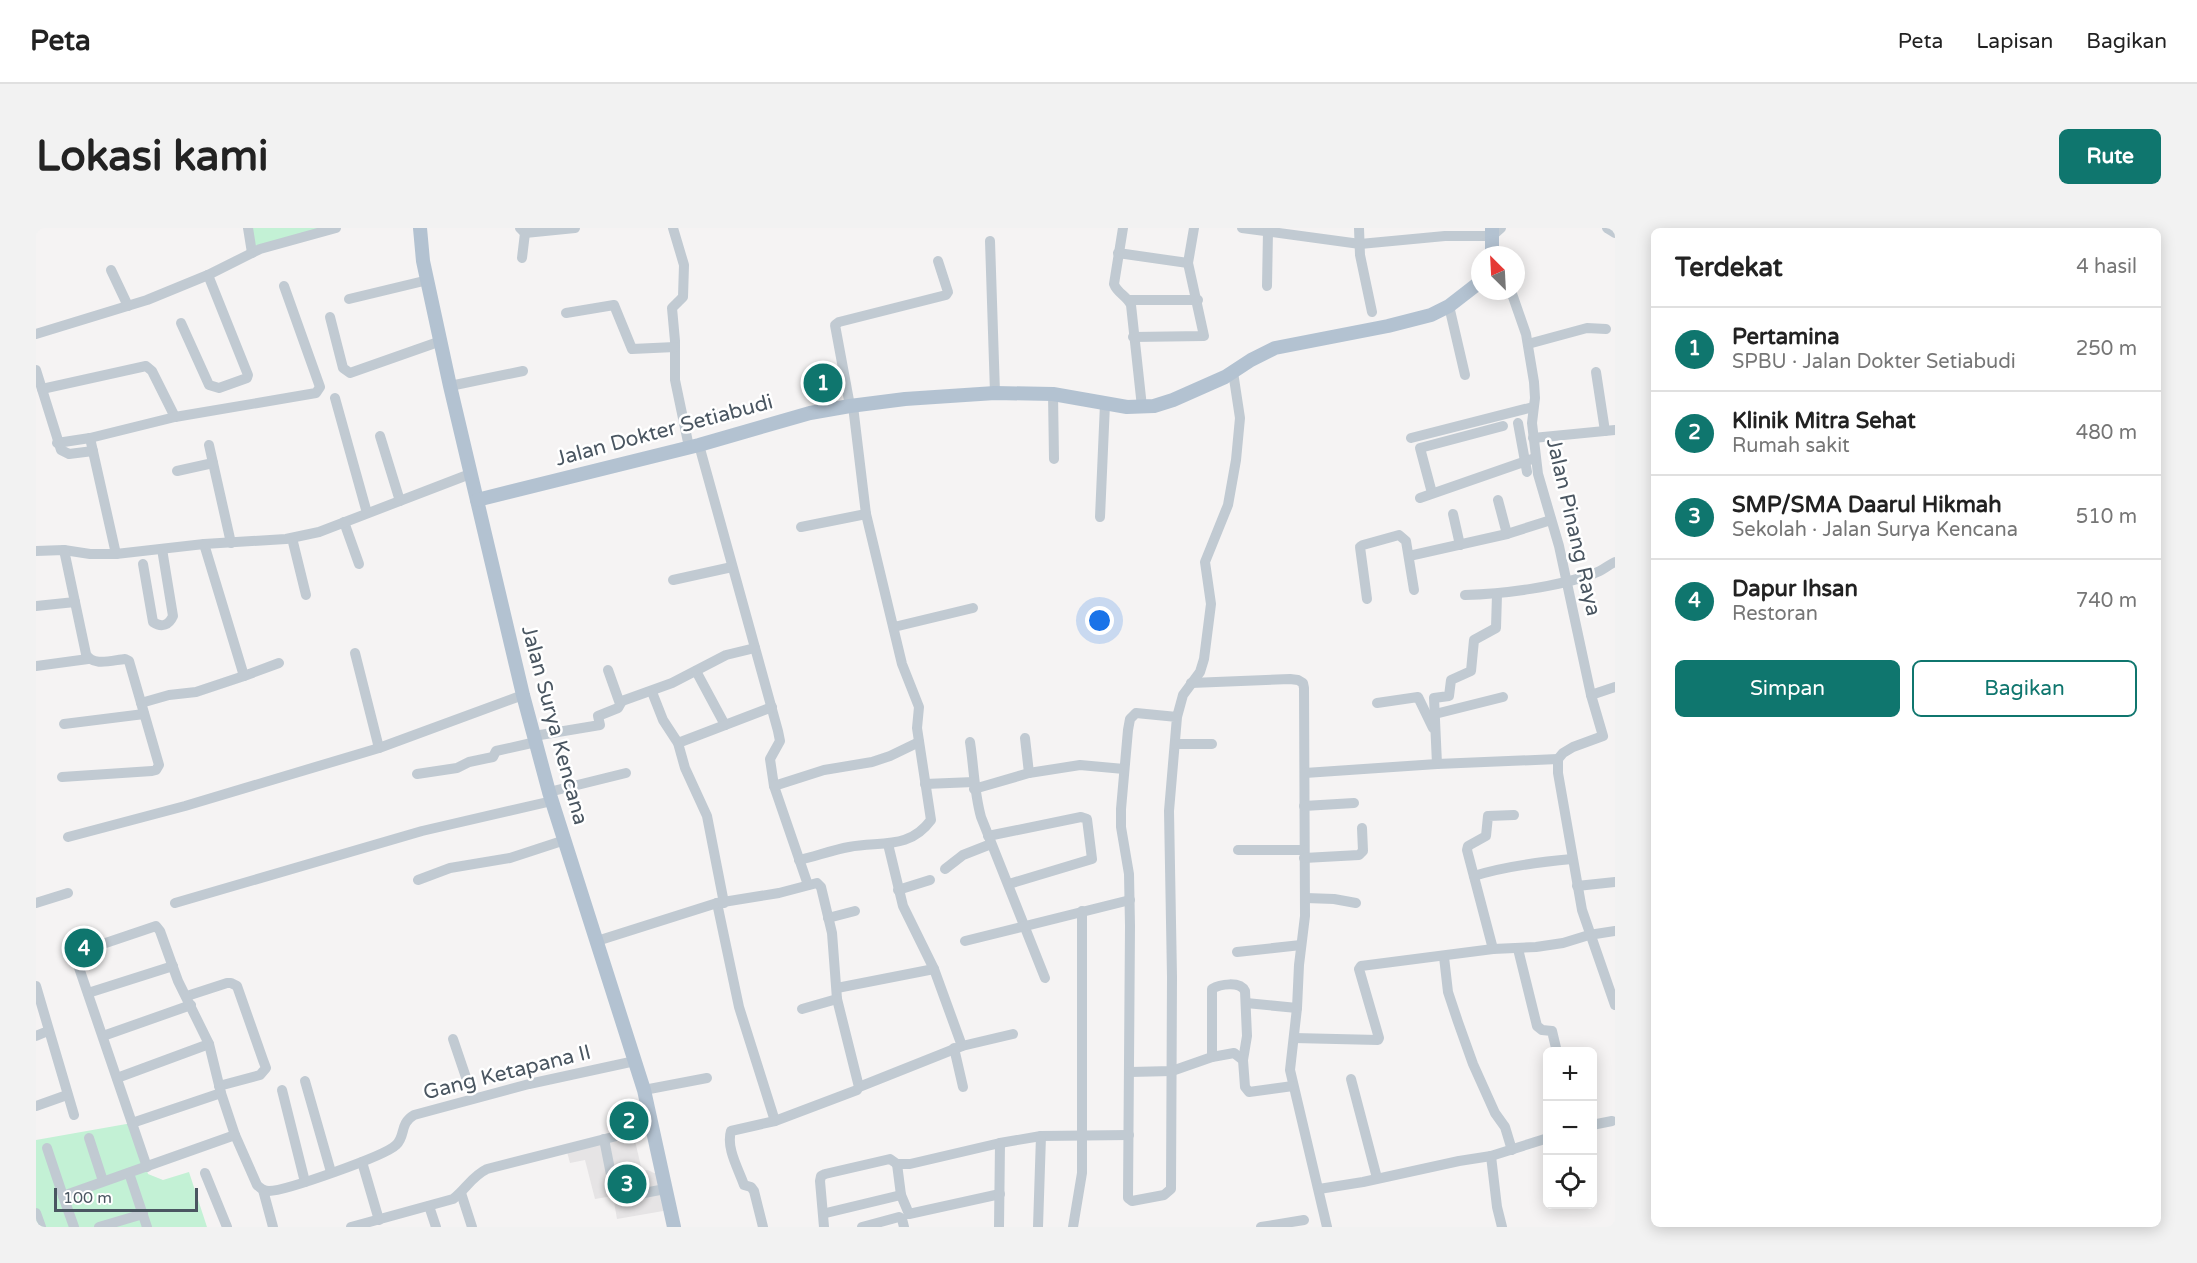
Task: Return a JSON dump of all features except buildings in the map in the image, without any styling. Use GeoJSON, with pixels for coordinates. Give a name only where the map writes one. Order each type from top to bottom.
{"type":"FeatureCollection","features":[{"type":"Feature","properties":{"kind":"main road","name":"Jalan Surya Kencana"},"geometry":{"type":"LineString","coordinates":[[420,228],[423,261],[450,386],[523,695],[551,797],[644,1090],[674,1227]]}},
{"type":"Feature","properties":{"kind":"main road"},"geometry":{"type":"LineString","coordinates":[[1493,246],[1495,231]]}},
{"type":"Feature","properties":{"kind":"main road","name":"Jalan Dokter Setiabudi"},"geometry":{"type":"LineString","coordinates":[[477,500],[694,446],[810,413],[852,406],[905,399],[995,393],[1053,394],[1105,404],[1142,407],[1173,400],[1234,376],[1251,360],[1275,348],[1404,323],[1431,315],[1449,306],[1471,289]]}},
{"type":"Feature","properties":{"kind":"street"},"geometry":{"type":"LineString","coordinates":[[248,228],[252,253]]}},
{"type":"Feature","properties":{"kind":"street"},"geometry":{"type":"LineString","coordinates":[[36,334],[128,306],[208,275],[252,253],[336,228]]}},
{"type":"Feature","properties":{"kind":"street"},"geometry":{"type":"LineString","coordinates":[[522,258],[523,230],[575,228]]}},
{"type":"Feature","properties":{"kind":"street"},"geometry":{"type":"LineString","coordinates":[[673,228],[684,265],[682,297],[672,308],[675,380],[772,707],[780,741],[770,759],[774,786],[799,860],[814,884],[832,933],[837,993],[859,1087]]}},
{"type":"Feature","properties":{"kind":"street"},"geometry":{"type":"LineString","coordinates":[[1123,228],[1114,284],[1131,305],[1142,407]]}},
{"type":"Feature","properties":{"kind":"street"},"geometry":{"type":"LineString","coordinates":[[1133,337],[1204,336],[1198,300],[1188,263],[1194,228]]}},
{"type":"Feature","properties":{"kind":"street"},"geometry":{"type":"LineString","coordinates":[[1249,228],[1360,244],[1495,231]]}},
{"type":"Feature","properties":{"kind":"street"},"geometry":{"type":"LineString","coordinates":[[1359,228],[1372,312]]}},
{"type":"Feature","properties":{"kind":"street"},"geometry":{"type":"LineString","coordinates":[[1607,228],[1615,233]]}},
{"type":"Feature","properties":{"kind":"street"},"geometry":{"type":"LineString","coordinates":[[1267,286],[1268,231]]}},
{"type":"Feature","properties":{"kind":"street"},"geometry":{"type":"LineString","coordinates":[[990,240],[995,393]]}},
{"type":"Feature","properties":{"kind":"street"},"geometry":{"type":"LineString","coordinates":[[1118,253],[1188,263]]}},
{"type":"Feature","properties":{"kind":"street"},"geometry":{"type":"LineString","coordinates":[[799,860],[848,847],[888,844],[905,840],[917,833],[931,819],[917,728],[919,707],[902,664],[866,514],[852,406],[835,325],[839,322],[946,295],[948,292],[938,261]]}},
{"type":"Feature","properties":{"kind":"street"},"geometry":{"type":"LineString","coordinates":[[111,270],[128,306]]}},
{"type":"Feature","properties":{"kind":"street"},"geometry":{"type":"LineString","coordinates":[[182,323],[209,385],[219,388],[247,378],[248,375],[208,275]]}},
{"type":"Feature","properties":{"kind":"street"},"geometry":{"type":"LineString","coordinates":[[349,299],[428,280]]}},
{"type":"Feature","properties":{"kind":"street"},"geometry":{"type":"LineString","coordinates":[[57,443],[90,438],[175,417],[319,391],[320,387],[284,286]]}},
{"type":"Feature","properties":{"kind":"street"},"geometry":{"type":"LineString","coordinates":[[1129,300],[1198,300]]}},
{"type":"Feature","properties":{"kind":"street","name":"Jalan Pinang Raya"},"geometry":{"type":"LineString","coordinates":[[1514,300],[1528,344],[1535,398],[1529,464],[1551,520],[1567,581],[1591,695],[1603,736]]}},
{"type":"Feature","properties":{"kind":"street"},"geometry":{"type":"LineString","coordinates":[[566,313],[614,305],[632,349],[675,348]]}},
{"type":"Feature","properties":{"kind":"street"},"geometry":{"type":"LineString","coordinates":[[1449,306],[1465,375]]}},
{"type":"Feature","properties":{"kind":"street"},"geometry":{"type":"LineString","coordinates":[[330,317],[343,368],[350,373],[441,341]]}},
{"type":"Feature","properties":{"kind":"street"},"geometry":{"type":"LineString","coordinates":[[1528,344],[1587,328],[1606,329]]}},
{"type":"Feature","properties":{"kind":"street"},"geometry":{"type":"LineString","coordinates":[[42,389],[146,366],[152,371],[175,417]]}},
{"type":"Feature","properties":{"kind":"street"},"geometry":{"type":"LineString","coordinates":[[36,370],[61,450],[69,454],[93,451]]}},
{"type":"Feature","properties":{"kind":"street"},"geometry":{"type":"LineString","coordinates":[[450,386],[523,371]]}},
{"type":"Feature","properties":{"kind":"street"},"geometry":{"type":"LineString","coordinates":[[1533,438],[1610,430],[1596,372]]}},
{"type":"Feature","properties":{"kind":"street"},"geometry":{"type":"LineString","coordinates":[[1177,717],[1134,714],[1130,719],[1128,730],[1124,769],[1121,827],[1129,874],[1130,900],[1128,1197],[1132,1201],[1164,1195],[1171,1189],[1172,923],[1169,811],[1177,717],[1183,695],[1200,672],[1204,659],[1210,614],[1210,587],[1205,562],[1228,505],[1236,460],[1240,418],[1234,376]]}},
{"type":"Feature","properties":{"kind":"street"},"geometry":{"type":"LineString","coordinates":[[1053,394],[1054,459]]}},
{"type":"Feature","properties":{"kind":"street"},"geometry":{"type":"LineString","coordinates":[[335,398],[367,513]]}},
{"type":"Feature","properties":{"kind":"street"},"geometry":{"type":"LineString","coordinates":[[1100,517],[1105,404]]}},
{"type":"Feature","properties":{"kind":"street"},"geometry":{"type":"LineString","coordinates":[[1411,438],[1533,408]]}},
{"type":"Feature","properties":{"kind":"street"},"geometry":{"type":"LineString","coordinates":[[1419,498],[1529,464],[1518,423]]}},
{"type":"Feature","properties":{"kind":"street"},"geometry":{"type":"LineString","coordinates":[[1432,493],[1420,448],[1503,426]]}},
{"type":"Feature","properties":{"kind":"street"},"geometry":{"type":"LineString","coordinates":[[380,436],[400,501]]}},
{"type":"Feature","properties":{"kind":"street"},"geometry":{"type":"LineString","coordinates":[[90,438],[116,554]]}},
{"type":"Feature","properties":{"kind":"street"},"geometry":{"type":"LineString","coordinates":[[209,445],[231,543]]}},
{"type":"Feature","properties":{"kind":"street"},"geometry":{"type":"LineString","coordinates":[[177,471],[213,463]]}},
{"type":"Feature","properties":{"kind":"street"},"geometry":{"type":"LineString","coordinates":[[36,551],[64,550],[90,554],[116,554],[204,544],[292,538],[319,532],[470,474]]}},
{"type":"Feature","properties":{"kind":"street"},"geometry":{"type":"LineString","coordinates":[[1498,500],[1507,534]]}},
{"type":"Feature","properties":{"kind":"street"},"geometry":{"type":"LineString","coordinates":[[801,527],[866,514]]}},
{"type":"Feature","properties":{"kind":"street"},"geometry":{"type":"LineString","coordinates":[[1453,514],[1460,545]]}},
{"type":"Feature","properties":{"kind":"street"},"geometry":{"type":"LineString","coordinates":[[1409,556],[1507,534],[1551,520]]}},
{"type":"Feature","properties":{"kind":"street"},"geometry":{"type":"LineString","coordinates":[[345,522],[359,564]]}},
{"type":"Feature","properties":{"kind":"street"},"geometry":{"type":"LineString","coordinates":[[1367,599],[1360,550],[1363,545],[1399,535],[1406,541],[1414,590]]}},
{"type":"Feature","properties":{"kind":"street"},"geometry":{"type":"LineString","coordinates":[[292,538],[306,595]]}},
{"type":"Feature","properties":{"kind":"street"},"geometry":{"type":"LineString","coordinates":[[204,544],[244,676]]}},
{"type":"Feature","properties":{"kind":"street"},"geometry":{"type":"LineString","coordinates":[[143,564],[153,622],[158,625],[168,624],[174,616],[162,549]]}},
{"type":"Feature","properties":{"kind":"street"},"geometry":{"type":"LineString","coordinates":[[64,550],[88,659]]}},
{"type":"Feature","properties":{"kind":"street"},"geometry":{"type":"LineString","coordinates":[[1465,595],[1497,594],[1567,581],[1593,574],[1615,562]]}},
{"type":"Feature","properties":{"kind":"street"},"geometry":{"type":"LineString","coordinates":[[673,580],[732,567]]}},
{"type":"Feature","properties":{"kind":"street"},"geometry":{"type":"LineString","coordinates":[[1437,764],[1434,698],[1449,696],[1451,680],[1472,671],[1474,640],[1496,628],[1497,594]]}},
{"type":"Feature","properties":{"kind":"street"},"geometry":{"type":"LineString","coordinates":[[36,606],[75,602]]}},
{"type":"Feature","properties":{"kind":"street"},"geometry":{"type":"LineString","coordinates":[[894,627],[973,608]]}},
{"type":"Feature","properties":{"kind":"street"},"geometry":{"type":"LineString","coordinates":[[417,774],[457,768],[469,762],[493,757],[496,751],[535,739],[600,725],[598,716],[618,708],[622,701],[652,692],[726,655],[756,648]]}},
{"type":"Feature","properties":{"kind":"street"},"geometry":{"type":"LineString","coordinates":[[355,653],[379,748]]}},
{"type":"Feature","properties":{"kind":"street"},"geometry":{"type":"LineString","coordinates":[[36,666],[88,659],[93,662],[125,659],[129,661],[159,765],[156,770],[62,777]]}},
{"type":"Feature","properties":{"kind":"street"},"geometry":{"type":"LineString","coordinates":[[63,724],[143,708],[169,695],[196,692],[279,663]]}},
{"type":"Feature","properties":{"kind":"street"},"geometry":{"type":"LineString","coordinates":[[608,670],[619,701],[622,701]]}},
{"type":"Feature","properties":{"kind":"street"},"geometry":{"type":"LineString","coordinates":[[696,671],[725,725]]}},
{"type":"Feature","properties":{"kind":"street"},"geometry":{"type":"LineString","coordinates":[[1191,683],[1290,679],[1303,683],[1306,898],[1290,1070],[1327,1227]]}},
{"type":"Feature","properties":{"kind":"street"},"geometry":{"type":"LineString","coordinates":[[1591,695],[1615,687]]}},
{"type":"Feature","properties":{"kind":"street"},"geometry":{"type":"LineString","coordinates":[[652,692],[663,720],[678,743],[685,768],[707,816],[739,1007],[775,1121]]}},
{"type":"Feature","properties":{"kind":"street"},"geometry":{"type":"LineString","coordinates":[[68,837],[185,806],[379,748],[523,695]]}},
{"type":"Feature","properties":{"kind":"street"},"geometry":{"type":"LineString","coordinates":[[1377,704],[1418,697],[1436,733]]}},
{"type":"Feature","properties":{"kind":"street"},"geometry":{"type":"LineString","coordinates":[[1435,714],[1503,697]]}},
{"type":"Feature","properties":{"kind":"street"},"geometry":{"type":"LineString","coordinates":[[678,743],[772,707]]}},
{"type":"Feature","properties":{"kind":"street"},"geometry":{"type":"LineString","coordinates":[[1615,732],[1573,747],[1558,759],[1577,886],[1589,935],[1615,1005]]}},
{"type":"Feature","properties":{"kind":"street"},"geometry":{"type":"LineString","coordinates":[[1025,738],[1029,773]]}},
{"type":"Feature","properties":{"kind":"street"},"geometry":{"type":"LineString","coordinates":[[774,786],[824,770],[872,762],[919,742]]}},
{"type":"Feature","properties":{"kind":"street"},"geometry":{"type":"LineString","coordinates":[[970,742],[974,786],[989,840],[1009,884],[1023,926],[1045,978]]}},
{"type":"Feature","properties":{"kind":"street"},"geometry":{"type":"LineString","coordinates":[[1175,744],[1212,744]]}},
{"type":"Feature","properties":{"kind":"street"},"geometry":{"type":"LineString","coordinates":[[1305,773],[1558,759]]}},
{"type":"Feature","properties":{"kind":"street"},"geometry":{"type":"LineString","coordinates":[[925,784],[974,786],[1029,773],[1080,765],[1124,769]]}},
{"type":"Feature","properties":{"kind":"street"},"geometry":{"type":"LineString","coordinates":[[175,903],[402,836],[551,797],[626,773]]}},
{"type":"Feature","properties":{"kind":"street"},"geometry":{"type":"LineString","coordinates":[[1304,806],[1354,803]]}},
{"type":"Feature","properties":{"kind":"street"},"geometry":{"type":"LineString","coordinates":[[1493,949],[1467,850],[1468,846],[1486,836],[1486,819],[1490,815],[1514,815]]}},
{"type":"Feature","properties":{"kind":"street"},"geometry":{"type":"LineString","coordinates":[[945,869],[989,840],[1081,817],[1087,819],[1092,859],[1009,884]]}},
{"type":"Feature","properties":{"kind":"street"},"geometry":{"type":"LineString","coordinates":[[1238,850],[1359,855],[1363,851],[1362,828]]}},
{"type":"Feature","properties":{"kind":"street"},"geometry":{"type":"LineString","coordinates":[[418,880],[461,866],[510,858],[565,840]]}},
{"type":"Feature","properties":{"kind":"street"},"geometry":{"type":"LineString","coordinates":[[888,844],[898,890],[909,919],[934,969],[958,1047],[963,1087]]}},
{"type":"Feature","properties":{"kind":"street"},"geometry":{"type":"LineString","coordinates":[[1474,876],[1517,865],[1572,859]]}},
{"type":"Feature","properties":{"kind":"street"},"geometry":{"type":"LineString","coordinates":[[898,890],[930,880]]}},
{"type":"Feature","properties":{"kind":"street"},"geometry":{"type":"LineString","coordinates":[[1577,886],[1615,882]]}},
{"type":"Feature","properties":{"kind":"street"},"geometry":{"type":"LineString","coordinates":[[597,941],[721,903],[779,893],[814,884]]}},
{"type":"Feature","properties":{"kind":"street"},"geometry":{"type":"LineString","coordinates":[[36,903],[68,893]]}},
{"type":"Feature","properties":{"kind":"street"},"geometry":{"type":"LineString","coordinates":[[1306,898],[1356,903]]}},
{"type":"Feature","properties":{"kind":"street"},"geometry":{"type":"LineString","coordinates":[[964,941],[1130,900]]}},
{"type":"Feature","properties":{"kind":"street"},"geometry":{"type":"LineString","coordinates":[[828,918],[855,911]]}},
{"type":"Feature","properties":{"kind":"street"},"geometry":{"type":"LineString","coordinates":[[1073,1227],[1082,1173],[1082,911]]}},
{"type":"Feature","properties":{"kind":"street"},"geometry":{"type":"LineString","coordinates":[[147,1167],[76,959],[79,952],[156,926],[209,1044],[220,1090],[235,1135],[257,1185],[267,1191],[273,1227]]}},
{"type":"Feature","properties":{"kind":"street"},"geometry":{"type":"LineString","coordinates":[[1294,1038],[1378,1040],[1360,967],[1493,949],[1563,944],[1589,935],[1615,931]]}},
{"type":"Feature","properties":{"kind":"street"},"geometry":{"type":"LineString","coordinates":[[1237,952],[1301,945]]}},
{"type":"Feature","properties":{"kind":"street"},"geometry":{"type":"LineString","coordinates":[[1518,949],[1538,1026],[1542,1030],[1552,1031],[1556,1047]]}},
{"type":"Feature","properties":{"kind":"street"},"geometry":{"type":"LineString","coordinates":[[1444,957],[1448,992],[1458,1022],[1473,1064],[1495,1113],[1505,1127],[1512,1150]]}},
{"type":"Feature","properties":{"kind":"street"},"geometry":{"type":"LineString","coordinates":[[88,993],[173,966]]}},
{"type":"Feature","properties":{"kind":"street"},"geometry":{"type":"LineString","coordinates":[[802,1009],[837,993],[934,969]]}},
{"type":"Feature","properties":{"kind":"street"},"geometry":{"type":"LineString","coordinates":[[103,1036],[189,1001],[227,982],[237,986],[260,1049],[266,1068],[263,1073],[132,1123]]}},
{"type":"Feature","properties":{"kind":"street"},"geometry":{"type":"LineString","coordinates":[[36,986],[74,1115]]}},
{"type":"Feature","properties":{"kind":"street"},"geometry":{"type":"LineString","coordinates":[[1212,1057],[1212,987],[1242,986],[1246,1003],[1243,1060],[1245,1087],[1249,1092],[1293,1086]]}},
{"type":"Feature","properties":{"kind":"street"},"geometry":{"type":"LineString","coordinates":[[1246,1003],[1297,1008]]}},
{"type":"Feature","properties":{"kind":"street"},"geometry":{"type":"LineString","coordinates":[[36,1036],[48,1031]]}},
{"type":"Feature","properties":{"kind":"street"},"geometry":{"type":"LineString","coordinates":[[763,1227],[754,1191],[751,1187],[744,1185],[731,1150],[729,1137],[730,1132],[735,1128],[775,1121],[857,1090],[859,1087],[958,1047],[1013,1034]]}},
{"type":"Feature","properties":{"kind":"street"},"geometry":{"type":"LineString","coordinates":[[453,1039],[473,1098]]}},
{"type":"Feature","properties":{"kind":"street"},"geometry":{"type":"LineString","coordinates":[[117,1078],[209,1044]]}},
{"type":"Feature","properties":{"kind":"street"},"geometry":{"type":"LineString","coordinates":[[1130,1072],[1172,1071],[1212,1057],[1234,1053],[1243,1060]]}},
{"type":"Feature","properties":{"kind":"street","name":"Gang Ketapana II"},"geometry":{"type":"LineString","coordinates":[[267,1191],[331,1173],[362,1162],[397,1145],[404,1123],[414,1115],[473,1098],[635,1061]]}},
{"type":"Feature","properties":{"kind":"street"},"geometry":{"type":"LineString","coordinates":[[644,1090],[707,1078]]}},
{"type":"Feature","properties":{"kind":"street"},"geometry":{"type":"LineString","coordinates":[[1351,1079],[1377,1178]]}},
{"type":"Feature","properties":{"kind":"street"},"geometry":{"type":"LineString","coordinates":[[305,1081],[331,1173]]}},
{"type":"Feature","properties":{"kind":"street"},"geometry":{"type":"LineString","coordinates":[[282,1090],[305,1182]]}},
{"type":"Feature","properties":{"kind":"street"},"geometry":{"type":"LineString","coordinates":[[36,1106],[67,1095]]}},
{"type":"Feature","properties":{"kind":"street"},"geometry":{"type":"LineString","coordinates":[[1597,1124],[1614,1122]]}},
{"type":"Feature","properties":{"kind":"street"},"geometry":{"type":"LineString","coordinates":[[351,1227],[379,1220],[394,1222],[429,1206],[453,1199],[461,1193],[469,1181],[487,1168],[652,1128]]}},
{"type":"Feature","properties":{"kind":"street"},"geometry":{"type":"LineString","coordinates":[[63,1196],[235,1135]]}},
{"type":"Feature","properties":{"kind":"street"},"geometry":{"type":"LineString","coordinates":[[824,1227],[820,1181],[822,1175],[890,1159],[897,1164],[910,1164],[1041,1136],[1129,1135]]}},
{"type":"Feature","properties":{"kind":"street"},"geometry":{"type":"LineString","coordinates":[[1038,1227],[1041,1136]]}},
{"type":"Feature","properties":{"kind":"street"},"geometry":{"type":"LineString","coordinates":[[89,1138],[103,1181]]}},
{"type":"Feature","properties":{"kind":"street"},"geometry":{"type":"LineString","coordinates":[[604,1139],[615,1195],[618,1198],[665,1189]]}},
{"type":"Feature","properties":{"kind":"street"},"geometry":{"type":"LineString","coordinates":[[1319,1189],[1491,1156],[1543,1140]]}},
{"type":"Feature","properties":{"kind":"street"},"geometry":{"type":"LineString","coordinates":[[999,1227],[1000,1143]]}},
{"type":"Feature","properties":{"kind":"street"},"geometry":{"type":"LineString","coordinates":[[47,1148],[74,1227]]}},
{"type":"Feature","properties":{"kind":"street"},"geometry":{"type":"LineString","coordinates":[[1491,1156],[1497,1208],[1502,1227]]}},
{"type":"Feature","properties":{"kind":"street"},"geometry":{"type":"LineString","coordinates":[[362,1162],[379,1220]]}},
{"type":"Feature","properties":{"kind":"street"},"geometry":{"type":"LineString","coordinates":[[897,1164],[901,1195],[907,1212],[911,1214],[1000,1194]]}},
{"type":"Feature","properties":{"kind":"street"},"geometry":{"type":"LineString","coordinates":[[129,1173],[147,1227]]}},
{"type":"Feature","properties":{"kind":"street"},"geometry":{"type":"LineString","coordinates":[[205,1173],[227,1227]]}},
{"type":"Feature","properties":{"kind":"street"},"geometry":{"type":"LineString","coordinates":[[461,1193],[472,1227]]}},
{"type":"Feature","properties":{"kind":"street"},"geometry":{"type":"LineString","coordinates":[[826,1212],[901,1195]]}},
{"type":"Feature","properties":{"kind":"street"},"geometry":{"type":"LineString","coordinates":[[429,1206],[436,1227]]}},
{"type":"Feature","properties":{"kind":"street"},"geometry":{"type":"LineString","coordinates":[[36,1213],[41,1227]]}},
{"type":"Feature","properties":{"kind":"street"},"geometry":{"type":"LineString","coordinates":[[99,1227],[143,1214]]}},
{"type":"Feature","properties":{"kind":"street"},"geometry":{"type":"LineString","coordinates":[[862,1227],[899,1217],[904,1227]]}},
{"type":"Feature","properties":{"kind":"street"},"geometry":{"type":"LineString","coordinates":[[1262,1227],[1304,1220]]}},
{"type":"Feature","properties":{"kind":"shaded area"},"geometry":{"type":"Polygon","coordinates":[[[633,1132],[642,1171],[661,1172],[669,1210],[617,1219],[613,1196],[595,1199],[585,1160],[570,1163],[566,1148],[633,1132]]]}},
{"type":"Feature","properties":{"kind":"green space"},"geometry":{"type":"Polygon","coordinates":[[[248,228],[336,228],[252,253],[248,228]]]}},
{"type":"Feature","properties":{"kind":"green space"},"geometry":{"type":"Polygon","coordinates":[[[132,1123],[148,1174],[163,1180],[189,1172],[207,1227],[36,1227],[36,1140],[132,1123]]]}},
{"type":"Feature","properties":{"kind":"place","name":"Pertamina"},"geometry":{"type":"Point","coordinates":[823,383]}},
{"type":"Feature","properties":{"kind":"place","name":"Dapur Ihsan"},"geometry":{"type":"Point","coordinates":[84,948]}},
{"type":"Feature","properties":{"kind":"place","name":"Klinik Mitra Sehat"},"geometry":{"type":"Point","coordinates":[629,1121]}},
{"type":"Feature","properties":{"kind":"place","name":"SMP/SMA Daarul Hikmah"},"geometry":{"type":"Point","coordinates":[627,1184]}}]}
